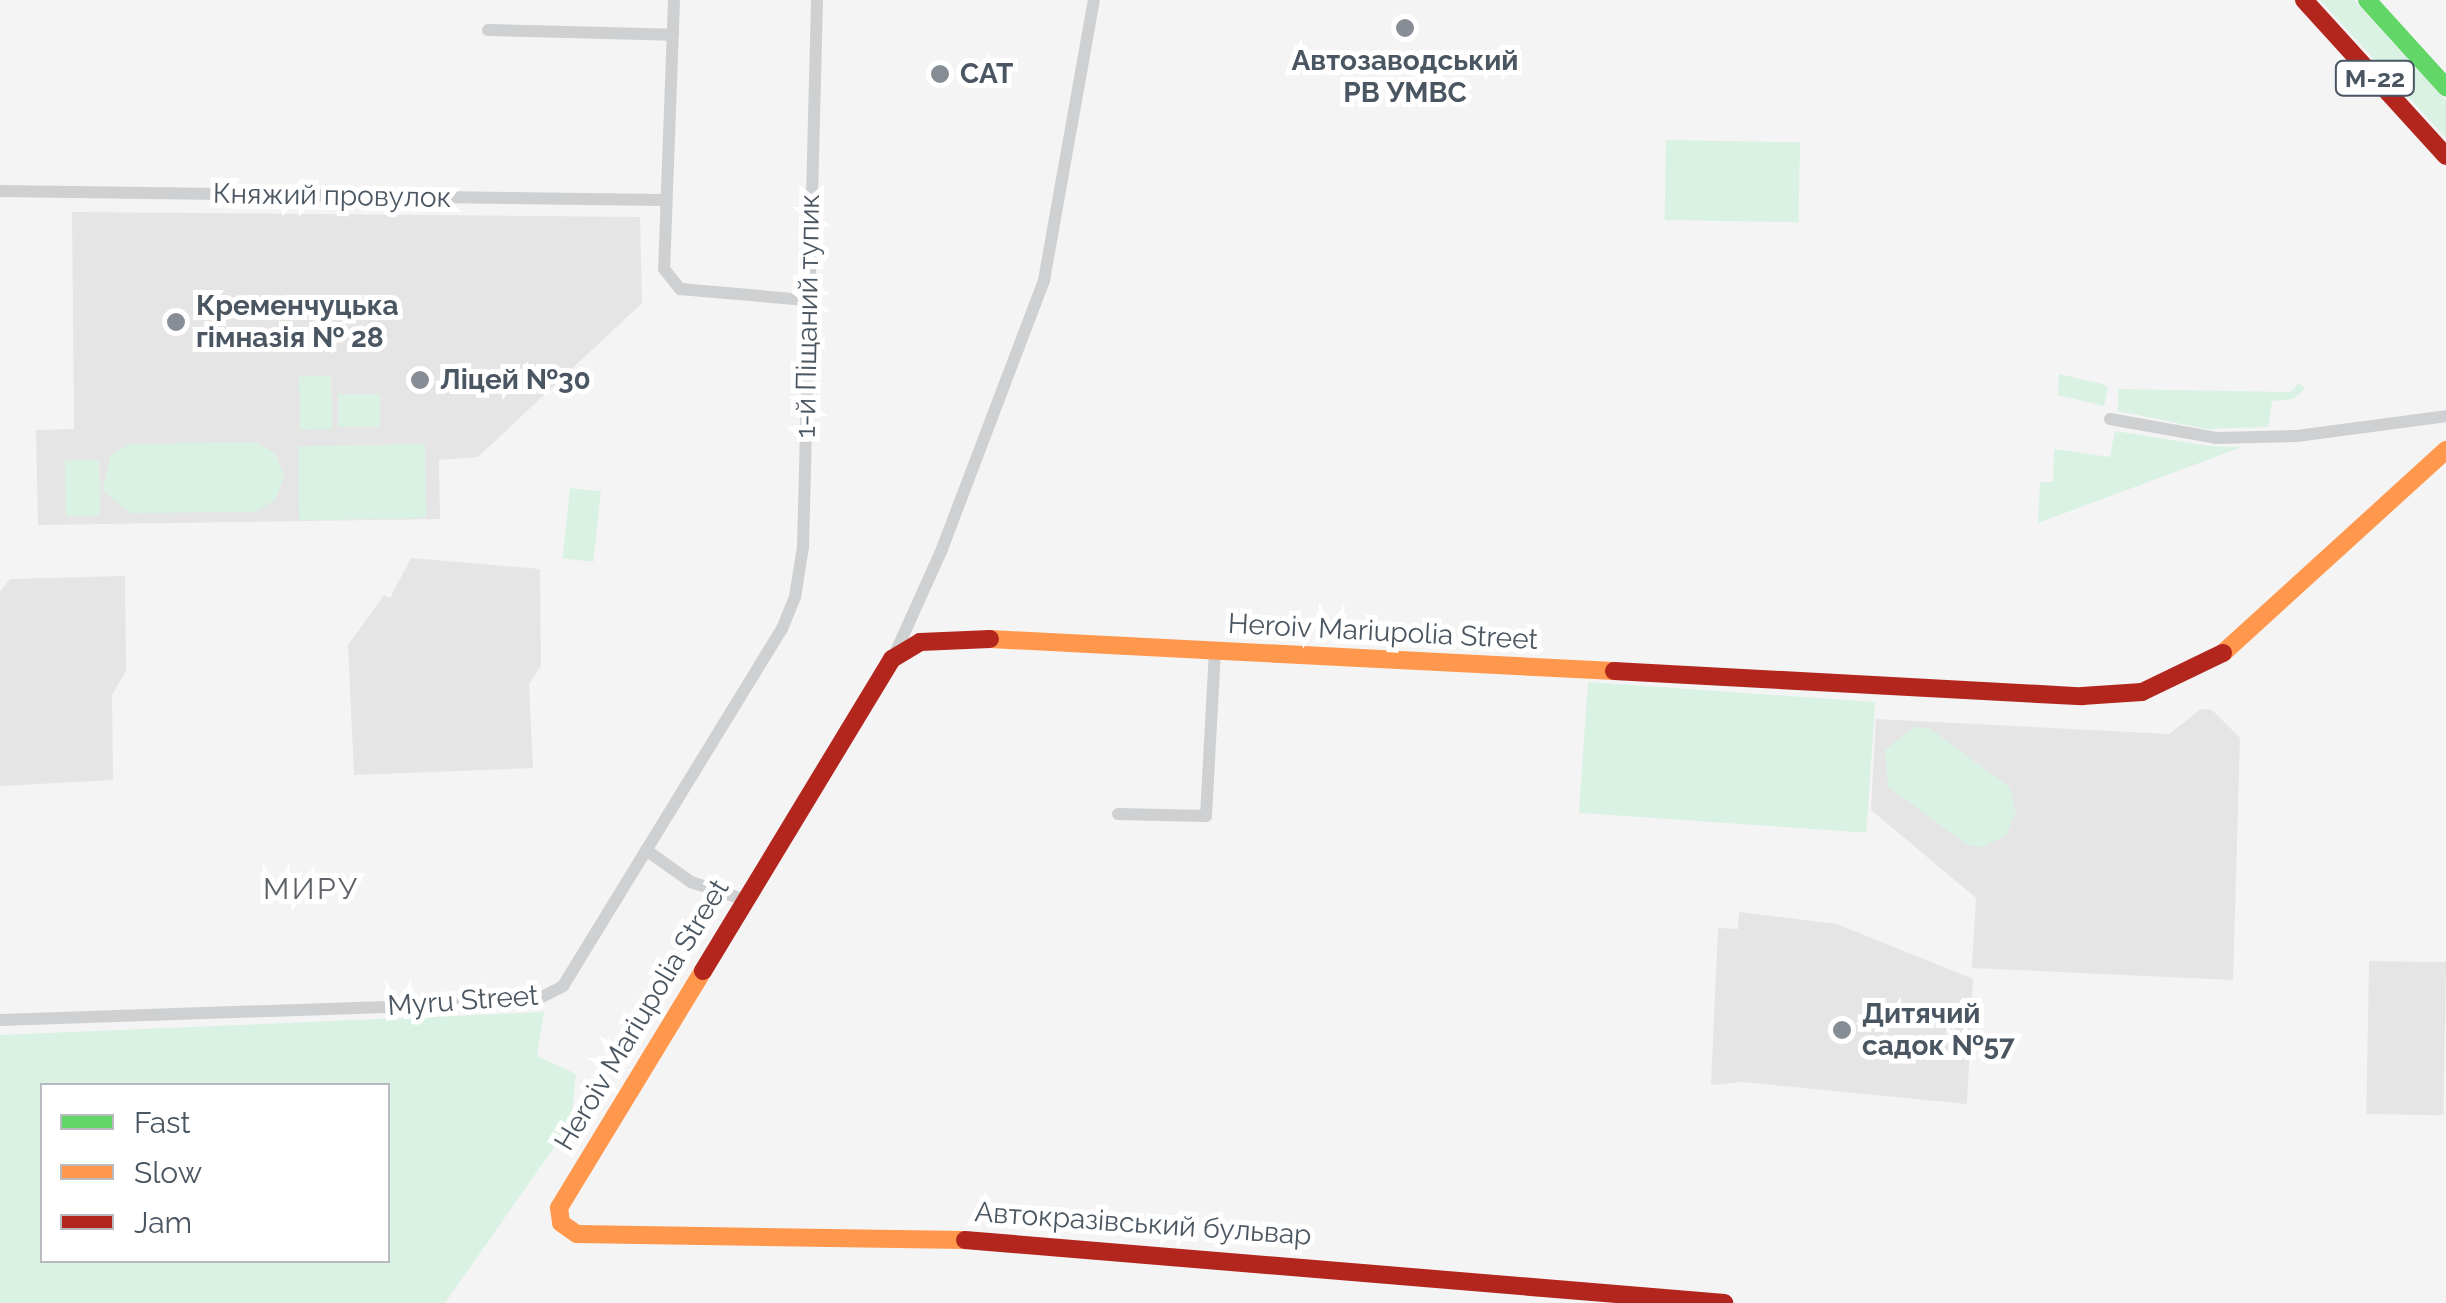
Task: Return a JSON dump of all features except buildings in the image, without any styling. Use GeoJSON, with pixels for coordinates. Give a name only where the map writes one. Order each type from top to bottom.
{"type":"FeatureCollection","features":[{"type":"Feature","properties":{"kind":"main road","name":"М-22"},"geometry":{"type":"LineString","coordinates":[[2304,0],[2446,156]]}},
{"type":"Feature","properties":{"kind":"main road","name":"М-22"},"geometry":{"type":"LineString","coordinates":[[2367,0],[2446,88]]}},
{"type":"Feature","properties":{"kind":"main road","name":"Heroiv Mariupolia Street"},"geometry":{"type":"LineString","coordinates":[[561,1223],[564,1196],[892,658],[943,638],[2082,696],[2142,692],[2220,656],[2446,450]]}},
{"type":"Feature","properties":{"kind":"main road","name":"Автокразівський бульвар"},"geometry":{"type":"LineString","coordinates":[[561,1223],[577,1234],[609,1236],[1024,1241],[1724,1303]]}},
{"type":"Feature","properties":{"kind":"street"},"geometry":{"type":"LineString","coordinates":[[674,0],[663,200],[664,270],[680,289],[805,300]]}},
{"type":"Feature","properties":{"kind":"street","name":"1-й Піщаний тупик"},"geometry":{"type":"LineString","coordinates":[[782,629],[803,547],[805,300],[816,0]]}},
{"type":"Feature","properties":{"kind":"street"},"geometry":{"type":"LineString","coordinates":[[892,658],[942,549],[1036,306],[1068,175],[1094,0]]}},
{"type":"Feature","properties":{"kind":"street"},"geometry":{"type":"LineString","coordinates":[[488,30],[673,35]]}},
{"type":"Feature","properties":{"kind":"street","name":"Княжий провулок"},"geometry":{"type":"LineString","coordinates":[[0,191],[663,200]]}},
{"type":"Feature","properties":{"kind":"street"},"geometry":{"type":"LineString","coordinates":[[2110,419],[2217,438],[2297,436],[2446,416]]}},
{"type":"Feature","properties":{"kind":"street","name":"Myru Street"},"geometry":{"type":"LineString","coordinates":[[0,1020],[532,1002],[563,986],[782,629]]}},
{"type":"Feature","properties":{"kind":"street"},"geometry":{"type":"LineString","coordinates":[[1118,814],[1206,816],[1215,651]]}},
{"type":"Feature","properties":{"kind":"street"},"geometry":{"type":"LineString","coordinates":[[646,850],[691,882],[745,900]]}},
{"type":"Feature","properties":{"kind":"shaded area"},"geometry":{"type":"Polygon","coordinates":[[[72,212],[640,217],[642,303],[478,457],[439,460],[440,519],[38,525],[36,430],[74,429],[72,212]]]}},
{"type":"Feature","properties":{"kind":"shaded area"},"geometry":{"type":"Polygon","coordinates":[[[411,558],[540,569],[541,666],[529,684],[533,768],[354,775],[348,645],[384,595],[390,598],[411,558]]]}},
{"type":"Feature","properties":{"kind":"shaded area"},"geometry":{"type":"Polygon","coordinates":[[[125,576],[126,671],[112,695],[113,780],[0,786],[0,592],[10,579],[125,576]]]}},
{"type":"Feature","properties":{"kind":"shaded area"},"geometry":{"type":"Polygon","coordinates":[[[2201,709],[2212,710],[2240,738],[2233,980],[1972,968],[1976,898],[1871,810],[1876,719],[2169,734],[2201,709]]]}},
{"type":"Feature","properties":{"kind":"shaded area","name":"Дитячий садок №57"},"geometry":{"type":"Polygon","coordinates":[[[1739,912],[1837,924],[1973,979],[1967,1104],[1743,1082],[1711,1085],[1718,928],[1738,929],[1739,912]]]}},
{"type":"Feature","properties":{"kind":"shaded area"},"geometry":{"type":"Polygon","coordinates":[[[2369,961],[2446,962],[2443,1115],[2366,1114],[2369,961]]]}},
{"type":"Feature","properties":{"kind":"green space"},"geometry":{"type":"Polygon","coordinates":[[[2320,0],[2354,0],[2446,101],[2446,138],[2320,0]]]}},
{"type":"Feature","properties":{"kind":"green space"},"geometry":{"type":"Polygon","coordinates":[[[1666,140],[1800,142],[1799,222],[1665,220],[1666,140]]]}},
{"type":"Feature","properties":{"kind":"green space"},"geometry":{"type":"Polygon","coordinates":[[[2059,374],[2108,388],[2104,406],[2058,395],[2059,374]]]}},
{"type":"Feature","properties":{"kind":"green space"},"geometry":{"type":"Polygon","coordinates":[[[331,376],[332,429],[300,430],[299,377],[331,376]]]}},
{"type":"Feature","properties":{"kind":"green space"},"geometry":{"type":"Polygon","coordinates":[[[2299,383],[2305,389],[2293,399],[2272,401],[2268,427],[2206,429],[2118,411],[2118,389],[2290,392],[2299,383]]]}},
{"type":"Feature","properties":{"kind":"green space"},"geometry":{"type":"Polygon","coordinates":[[[338,394],[380,394],[380,427],[338,427],[338,394]]]}},
{"type":"Feature","properties":{"kind":"green space"},"geometry":{"type":"Polygon","coordinates":[[[2115,431],[2209,446],[2242,447],[2038,523],[2040,482],[2053,482],[2054,449],[2110,457],[2115,431]]]}},
{"type":"Feature","properties":{"kind":"green space"},"geometry":{"type":"Polygon","coordinates":[[[255,442],[276,454],[284,477],[275,500],[255,512],[130,513],[103,490],[110,456],[130,444],[255,442]]]}},
{"type":"Feature","properties":{"kind":"green space"},"geometry":{"type":"Polygon","coordinates":[[[425,444],[426,518],[299,520],[298,446],[425,444]]]}},
{"type":"Feature","properties":{"kind":"green space"},"geometry":{"type":"Polygon","coordinates":[[[99,460],[100,516],[66,517],[65,461],[99,460]]]}},
{"type":"Feature","properties":{"kind":"green space"},"geometry":{"type":"Polygon","coordinates":[[[570,488],[601,491],[593,562],[563,559],[570,488]]]}},
{"type":"Feature","properties":{"kind":"green space"},"geometry":{"type":"Polygon","coordinates":[[[1588,682],[1875,702],[1866,833],[1579,813],[1588,682]]]}},
{"type":"Feature","properties":{"kind":"green space"},"geometry":{"type":"Polygon","coordinates":[[[1914,727],[1929,728],[2009,787],[2016,812],[2006,835],[1983,847],[1968,845],[1888,787],[1885,750],[1914,727]]]}},
{"type":"Feature","properties":{"kind":"green space"},"geometry":{"type":"Polygon","coordinates":[[[544,1012],[537,1056],[576,1074],[571,1123],[445,1303],[0,1303],[0,1035],[544,1012]]]}},
{"type":"Feature","properties":{"kind":"traffic: fast"},"geometry":{"type":"LineString","coordinates":[[2367,0],[2446,87]]}},
{"type":"Feature","properties":{"kind":"traffic: slow"},"geometry":{"type":"LineString","coordinates":[[2223,653],[2446,450]]}},
{"type":"Feature","properties":{"kind":"traffic: slow"},"geometry":{"type":"LineString","coordinates":[[990,639],[1614,671]]}},
{"type":"Feature","properties":{"kind":"traffic: slow"},"geometry":{"type":"LineString","coordinates":[[703,971],[559,1208],[561,1223],[577,1234],[965,1240]]}},
{"type":"Feature","properties":{"kind":"traffic: jam"},"geometry":{"type":"LineString","coordinates":[[2304,0],[2446,156]]}},
{"type":"Feature","properties":{"kind":"traffic: jam"},"geometry":{"type":"LineString","coordinates":[[703,971],[892,659],[920,642],[990,639]]}},
{"type":"Feature","properties":{"kind":"traffic: jam"},"geometry":{"type":"LineString","coordinates":[[1614,671],[2082,696],[2142,692],[2223,653]]}},
{"type":"Feature","properties":{"kind":"traffic: jam"},"geometry":{"type":"LineString","coordinates":[[965,1240],[1724,1303]]}},
{"type":"Feature","properties":{"kind":"place","name":"Автозаводський РВ УМВС"},"geometry":{"type":"Point","coordinates":[1405,28]}},
{"type":"Feature","properties":{"kind":"place","name":"САТ"},"geometry":{"type":"Point","coordinates":[940,74]}},
{"type":"Feature","properties":{"kind":"place","name":"Кременчуцька гімназія № 28"},"geometry":{"type":"Point","coordinates":[176,322]}},
{"type":"Feature","properties":{"kind":"place","name":"Ліцей №30"},"geometry":{"type":"Point","coordinates":[420,380]}},
{"type":"Feature","properties":{"kind":"place","name":"Дитячий садок №57"},"geometry":{"type":"Point","coordinates":[1842,1030]}},
{"type":"Feature","properties":{"kind":"district","name":"МИРУ"},"geometry":{"type":"Point","coordinates":[311,889]}}]}
